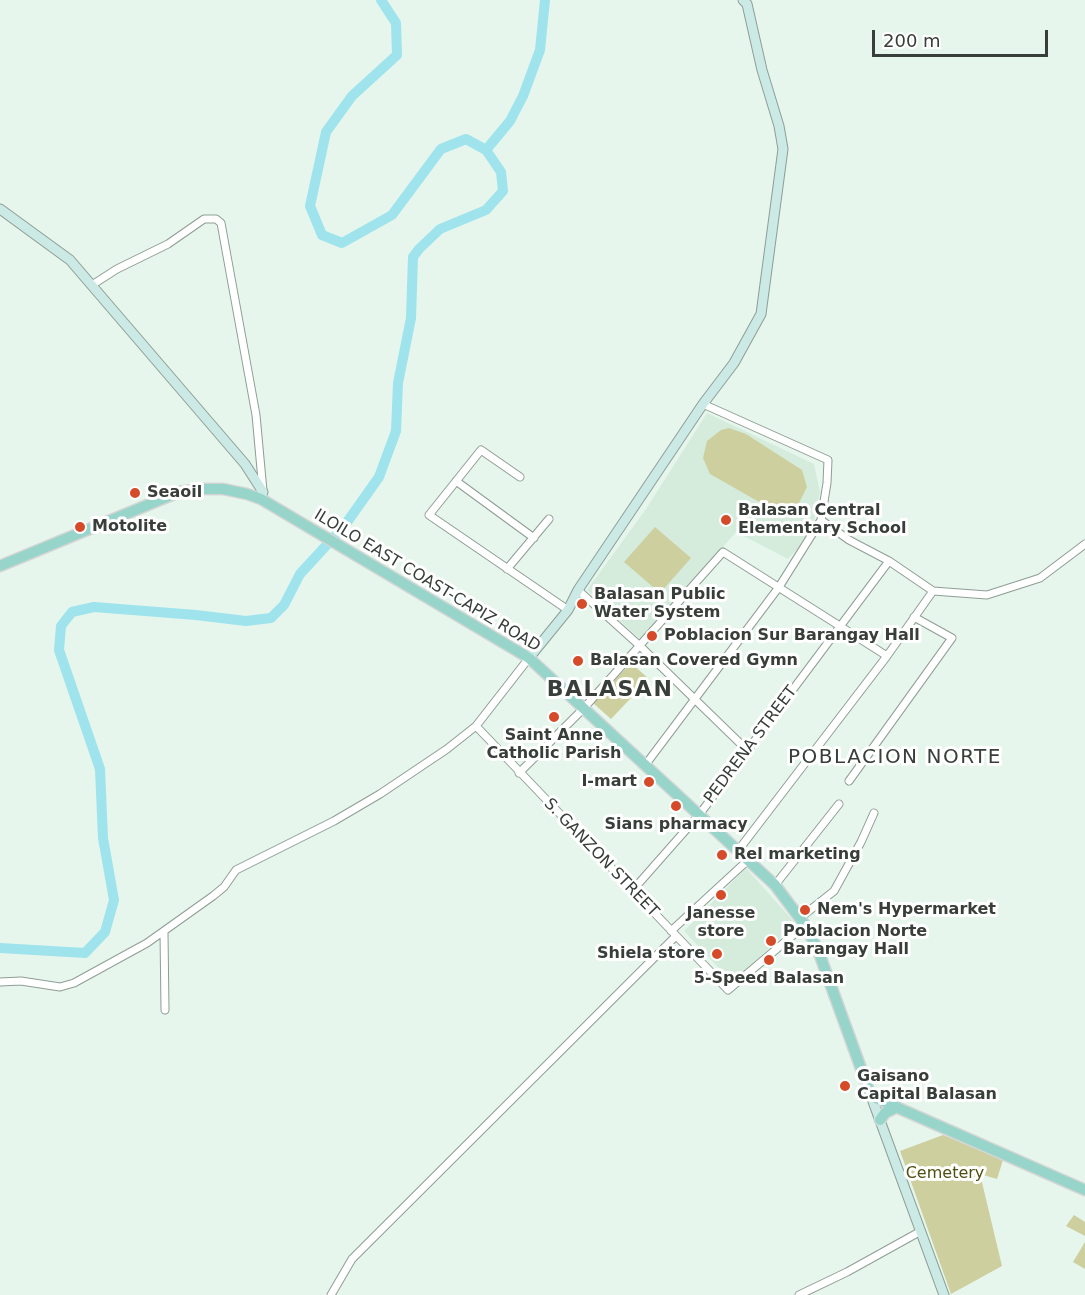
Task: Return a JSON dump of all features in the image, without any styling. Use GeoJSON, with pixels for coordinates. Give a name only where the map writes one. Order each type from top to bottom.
{"type":"FeatureCollection","features":[{"type":"Feature","properties":{"kind":"main road","name":"ILOILO EAST COAST-CAPIZ ROAD"},"geometry":{"type":"LineString","coordinates":[[0,566],[179,492],[223,489],[262,496],[342,548],[529,658],[775,885],[803,921],[818,950],[871,1096]]}},
{"type":"Feature","properties":{"kind":"main road"},"geometry":{"type":"LineString","coordinates":[[871,1096],[1085,1190]]}},
{"type":"Feature","properties":{"kind":"main road"},"geometry":{"type":"LineString","coordinates":[[880,1120],[885,1113],[897,1107]]}},
{"type":"Feature","properties":{"kind":"street"},"geometry":{"type":"LineString","coordinates":[[0,982],[21,981],[60,987],[74,983],[164,933],[224,887],[236,870],[334,821],[380,794],[447,749],[476,726],[568,610],[578,590],[703,404],[734,363],[760,314],[783,149],[746,1]]}},
{"type":"Feature","properties":{"kind":"street"},"geometry":{"type":"LineString","coordinates":[[0,208],[70,260],[245,464],[262,496]]}},
{"type":"Feature","properties":{"kind":"street"},"geometry":{"type":"LineString","coordinates":[[92,285],[117,269],[168,244],[204,219],[216,219],[221,223],[256,415],[262,496]]}},
{"type":"Feature","properties":{"kind":"street"},"geometry":{"type":"LineString","coordinates":[[646,764],[779,587],[821,520],[828,460],[703,404]]}},
{"type":"Feature","properties":{"kind":"street"},"geometry":{"type":"LineString","coordinates":[[520,477],[481,450],[429,515],[568,610]]}},
{"type":"Feature","properties":{"kind":"street"},"geometry":{"type":"LineString","coordinates":[[456,482],[534,538]]}},
{"type":"Feature","properties":{"kind":"street"},"geometry":{"type":"LineString","coordinates":[[507,569],[549,519]]}},
{"type":"Feature","properties":{"kind":"street"},"geometry":{"type":"LineString","coordinates":[[821,520],[849,540],[889,561],[933,591],[987,595],[1040,578],[1085,544]]}},
{"type":"Feature","properties":{"kind":"street"},"geometry":{"type":"LineString","coordinates":[[519,773],[584,708],[723,552],[887,656]]}},
{"type":"Feature","properties":{"kind":"street","name":"PEDRENA STREET"},"geometry":{"type":"LineString","coordinates":[[632,891],[699,814],[889,561]]}},
{"type":"Feature","properties":{"kind":"street"},"geometry":{"type":"LineString","coordinates":[[578,590],[640,646],[747,750]]}},
{"type":"Feature","properties":{"kind":"street"},"geometry":{"type":"LineString","coordinates":[[737,852],[887,656],[933,591]]}},
{"type":"Feature","properties":{"kind":"street"},"geometry":{"type":"LineString","coordinates":[[849,781],[952,638],[914,617]]}},
{"type":"Feature","properties":{"kind":"street","name":"S. GANZON STREET"},"geometry":{"type":"LineString","coordinates":[[476,726],[728,990],[803,921]]}},
{"type":"Feature","properties":{"kind":"street"},"geometry":{"type":"LineString","coordinates":[[775,885],[839,804]]}},
{"type":"Feature","properties":{"kind":"street"},"geometry":{"type":"LineString","coordinates":[[803,921],[834,891],[874,813]]}},
{"type":"Feature","properties":{"kind":"street"},"geometry":{"type":"LineString","coordinates":[[331,1295],[352,1259],[747,861]]}},
{"type":"Feature","properties":{"kind":"street"},"geometry":{"type":"LineString","coordinates":[[164,933],[165,1010]]}},
{"type":"Feature","properties":{"kind":"street"},"geometry":{"type":"LineString","coordinates":[[871,1096],[944,1295]]}},
{"type":"Feature","properties":{"kind":"street"},"geometry":{"type":"LineString","coordinates":[[799,1295],[921,1231]]}},
{"type":"Feature","properties":{"kind":"shaded area","name":"Balasan Central Elementary School"},"geometry":{"type":"Polygon","coordinates":[[[707,413],[814,464],[820,492],[811,535],[788,559],[736,532],[641,640],[587,590],[646,509],[707,413]]]}},
{"type":"Feature","properties":{"kind":"shaded area"},"geometry":{"type":"Polygon","coordinates":[[[746,868],[796,924],[732,982],[684,931],[746,868]]]}},
{"type":"Feature","properties":{"kind":"green space"},"geometry":{"type":"Polygon","coordinates":[[[729,428],[746,434],[802,470],[807,487],[799,503],[784,511],[775,511],[710,474],[703,458],[707,441],[721,430],[729,428]]]}},
{"type":"Feature","properties":{"kind":"green space"},"geometry":{"type":"Polygon","coordinates":[[[655,527],[691,558],[660,593],[624,562],[655,527]]]}},
{"type":"Feature","properties":{"kind":"green space"},"geometry":{"type":"Polygon","coordinates":[[[631,663],[649,679],[611,719],[593,703],[631,663]]]}},
{"type":"Feature","properties":{"kind":"green space","name":"Cemetery"},"geometry":{"type":"Polygon","coordinates":[[[943,1135],[1003,1160],[997,1179],[980,1174],[1002,1266],[951,1294],[900,1151],[943,1135]]]}},
{"type":"Feature","properties":{"kind":"green space"},"geometry":{"type":"Polygon","coordinates":[[[1074,1215],[1085,1222],[1085,1236],[1066,1226],[1074,1215]]]}},
{"type":"Feature","properties":{"kind":"green space"},"geometry":{"type":"Polygon","coordinates":[[[1085,1242],[1085,1269],[1073,1262],[1085,1242]]]}},
{"type":"Feature","properties":{"kind":"waterway"},"geometry":{"type":"LineString","coordinates":[[0,948],[85,953],[105,932],[114,900],[103,838],[100,769],[59,650],[61,626],[72,612],[94,607],[246,621],[271,618],[284,605],[300,574],[345,525],[379,477],[396,431],[398,383],[411,318],[413,257],[440,229],[486,210],[503,191],[501,172],[486,150],[466,139],[441,149],[392,215],[342,243],[322,235],[310,206],[326,132],[352,96],[397,55],[396,23],[381,0]]}},
{"type":"Feature","properties":{"kind":"waterway"},"geometry":{"type":"LineString","coordinates":[[486,150],[510,121],[523,96],[540,50],[545,0]]}},
{"type":"Feature","properties":{"kind":"place","name":"Seaoil"},"geometry":{"type":"Point","coordinates":[135,493]}},
{"type":"Feature","properties":{"kind":"place","name":"Balasan Central Elementary School"},"geometry":{"type":"Point","coordinates":[726,520]}},
{"type":"Feature","properties":{"kind":"place","name":"Motolite"},"geometry":{"type":"Point","coordinates":[80,527]}},
{"type":"Feature","properties":{"kind":"place","name":"Balasan Public Water System"},"geometry":{"type":"Point","coordinates":[582,604]}},
{"type":"Feature","properties":{"kind":"place","name":"Poblacion Sur Barangay Hall"},"geometry":{"type":"Point","coordinates":[652,636]}},
{"type":"Feature","properties":{"kind":"place","name":"Balasan Covered Gymn"},"geometry":{"type":"Point","coordinates":[578,661]}},
{"type":"Feature","properties":{"kind":"place","name":"Saint Anne Catholic Parish"},"geometry":{"type":"Point","coordinates":[554,717]}},
{"type":"Feature","properties":{"kind":"place","name":"I-mart"},"geometry":{"type":"Point","coordinates":[649,782]}},
{"type":"Feature","properties":{"kind":"place","name":"Sians pharmacy"},"geometry":{"type":"Point","coordinates":[676,806]}},
{"type":"Feature","properties":{"kind":"place","name":"Rel marketing"},"geometry":{"type":"Point","coordinates":[722,855]}},
{"type":"Feature","properties":{"kind":"place","name":"Janesse store"},"geometry":{"type":"Point","coordinates":[721,895]}},
{"type":"Feature","properties":{"kind":"place","name":"Nem's Hypermarket"},"geometry":{"type":"Point","coordinates":[805,910]}},
{"type":"Feature","properties":{"kind":"place","name":"Poblacion Norte Barangay Hall"},"geometry":{"type":"Point","coordinates":[771,941]}},
{"type":"Feature","properties":{"kind":"place","name":"Shiela store"},"geometry":{"type":"Point","coordinates":[717,954]}},
{"type":"Feature","properties":{"kind":"place","name":"5-Speed Balasan"},"geometry":{"type":"Point","coordinates":[769,960]}},
{"type":"Feature","properties":{"kind":"place","name":"Gaisano Capital Balasan"},"geometry":{"type":"Point","coordinates":[845,1086]}},
{"type":"Feature","properties":{"kind":"district","name":"BALASAN"},"geometry":{"type":"Point","coordinates":[610,690]}},
{"type":"Feature","properties":{"kind":"district","name":"POBLACION NORTE"},"geometry":{"type":"Point","coordinates":[895,758]}}]}
